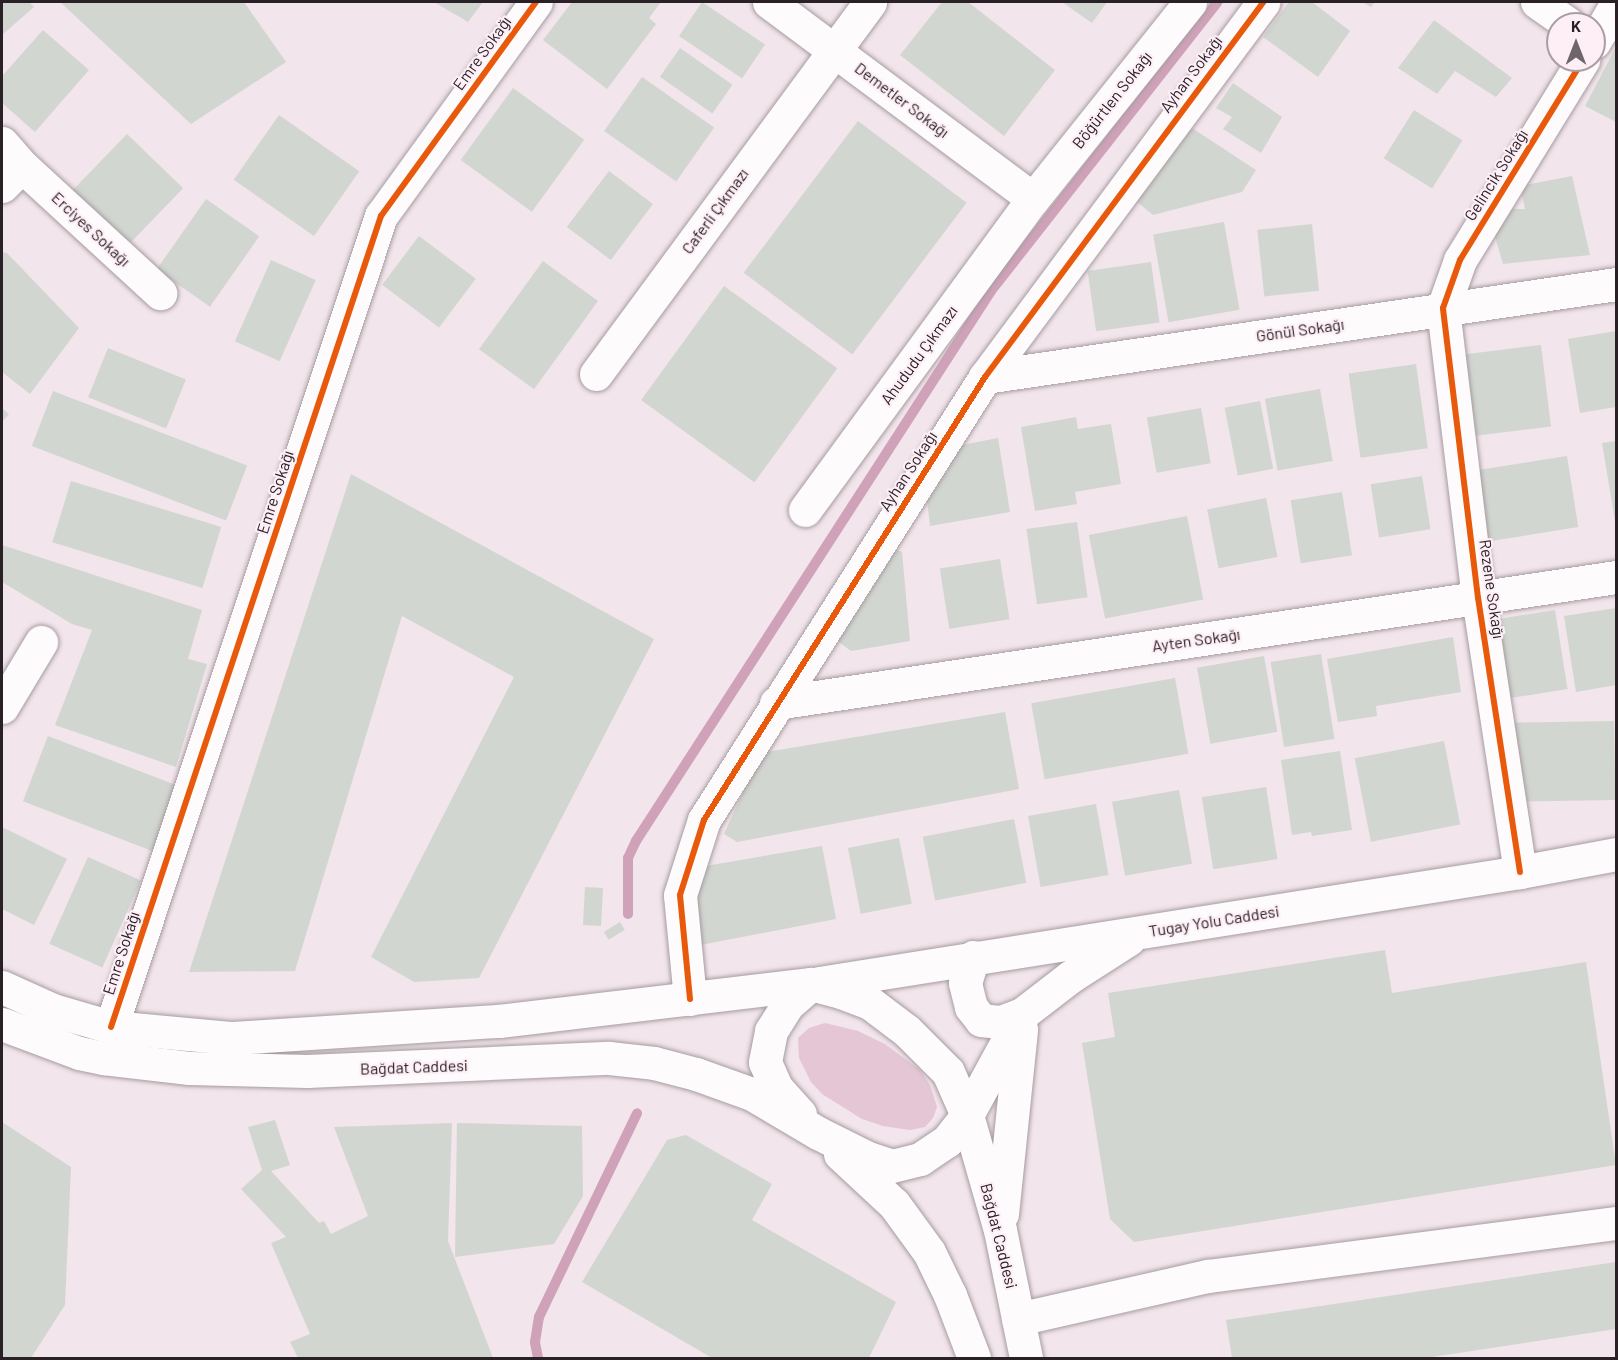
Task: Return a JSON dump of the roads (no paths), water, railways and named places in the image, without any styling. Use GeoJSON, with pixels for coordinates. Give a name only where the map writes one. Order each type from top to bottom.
{"type":"FeatureCollection","features":[{"type":"Feature","properties":{"kind":"street","name":"Emre Sokağı"},"geometry":{"type":"LineString","coordinates":[[111,1027],[381,216],[536,2]]}},
{"type":"Feature","properties":{"kind":"street","name":"Demetler Sokağı"},"geometry":{"type":"LineString","coordinates":[[769,2],[835,49],[1033,200]]}},
{"type":"Feature","properties":{"kind":"street","name":"Caferli Çıkmazı"},"geometry":{"type":"LineString","coordinates":[[596,374],[870,2]]}},
{"type":"Feature","properties":{"kind":"street","name":"Böğürtlen Sokağı"},"geometry":{"type":"LineString","coordinates":[[1033,200],[1190,2]]}},
{"type":"Feature","properties":{"kind":"street","name":"Ayhan Sokağı"},"geometry":{"type":"LineString","coordinates":[[690,999],[680,894],[704,820],[776,703],[985,377],[1263,2]]}},
{"type":"Feature","properties":{"kind":"street"},"geometry":{"type":"LineString","coordinates":[[1537,2],[1551,12]]}},
{"type":"Feature","properties":{"kind":"street"},"geometry":{"type":"LineString","coordinates":[[1606,23],[1617,5]]}},
{"type":"Feature","properties":{"kind":"street","name":"Gelincik Sokağı"},"geometry":{"type":"LineString","coordinates":[[1443,308],[1460,260],[1576,72]]}},
{"type":"Feature","properties":{"kind":"street","name":"Erciyes Sokağı"},"geometry":{"type":"LineString","coordinates":[[8,165],[160,293]]}},
{"type":"Feature","properties":{"kind":"street","name":"Ahududu Çıkmazı"},"geometry":{"type":"LineString","coordinates":[[805,510],[1033,200]]}},
{"type":"Feature","properties":{"kind":"street","name":"Gönül Sokağı"},"geometry":{"type":"LineString","coordinates":[[985,377],[1617,284]]}},
{"type":"Feature","properties":{"kind":"street","name":"Rezene Sokağı"},"geometry":{"type":"LineString","coordinates":[[1443,308],[1478,598],[1520,872]]}},
{"type":"Feature","properties":{"kind":"street","name":"Ayten Sokağı"},"geometry":{"type":"LineString","coordinates":[[776,703],[1617,577]]}},
{"type":"Feature","properties":{"kind":"street"},"geometry":{"type":"LineString","coordinates":[[2,707],[41,642]]}},
{"type":"Feature","properties":{"kind":"street","name":"Tugay Yolu Caddesi"},"geometry":{"type":"LineString","coordinates":[[811,984],[1520,872],[1617,854]]}},
{"type":"Feature","properties":{"kind":"street"},"geometry":{"type":"LineString","coordinates":[[973,957],[965,983],[971,1007],[981,1020],[1001,1022],[1022,1014],[1070,977],[1138,933]]}},
{"type":"Feature","properties":{"kind":"street","name":"Bağdat Caddesi"},"geometry":{"type":"LineString","coordinates":[[2,987],[53,1010],[111,1027],[233,1038],[499,1021],[811,984],[870,1003],[907,1031],[948,1072],[967,1115],[1000,1230],[1026,1359]]}},
{"type":"Feature","properties":{"kind":"street","name":"Bağdat Caddesi"},"geometry":{"type":"LineString","coordinates":[[811,984],[787,1005],[771,1031],[765,1062],[776,1088],[818,1133],[894,1204],[929,1252],[950,1295],[974,1359]]}},
{"type":"Feature","properties":{"kind":"street"},"geometry":{"type":"LineString","coordinates":[[967,1115],[1022,1014]]}},
{"type":"Feature","properties":{"kind":"street"},"geometry":{"type":"LineString","coordinates":[[1000,1230],[1022,1014]]}},
{"type":"Feature","properties":{"kind":"street","name":"Bağdat Caddesi"},"geometry":{"type":"LineString","coordinates":[[2,1024],[79,1053],[189,1068],[307,1071],[609,1058],[654,1063],[696,1074],[752,1094],[818,1133],[880,1163],[892,1166],[908,1164],[935,1151],[947,1141],[967,1115]]}},
{"type":"Feature","properties":{"kind":"street"},"geometry":{"type":"LineString","coordinates":[[1018,1318],[1208,1276],[1617,1223]]}},
{"type":"Feature","properties":{"kind":"waterway"},"geometry":{"type":"LineString","coordinates":[[628,914],[628,858],[636,841],[991,291],[1218,2]]}},
{"type":"Feature","properties":{"kind":"waterway"},"geometry":{"type":"LineString","coordinates":[[538,1358],[535,1342],[539,1317],[637,1113]]}}]}
